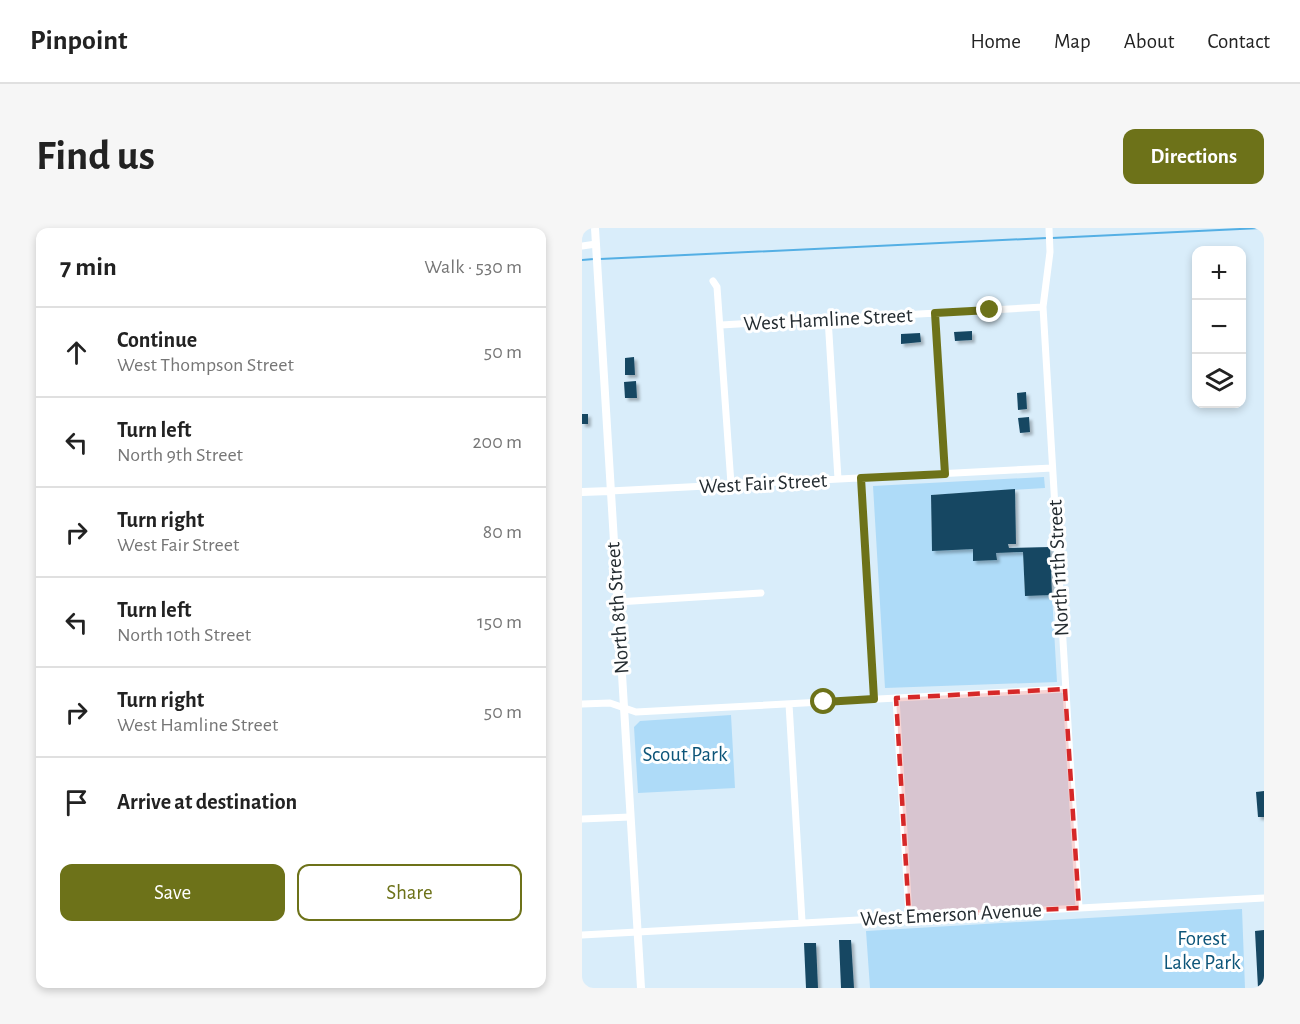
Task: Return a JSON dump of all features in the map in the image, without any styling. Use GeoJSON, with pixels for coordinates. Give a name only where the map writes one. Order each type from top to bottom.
{"type":"FeatureCollection","features":[{"type":"Feature","properties":{"kind":"street","name":"North 8th Street"},"geometry":{"type":"LineString","coordinates":[[595,228],[641,988]]}},
{"type":"Feature","properties":{"kind":"street","name":"North 11th Street"},"geometry":{"type":"LineString","coordinates":[[1049,228],[1050,244],[1043,307],[1079,908]]}},
{"type":"Feature","properties":{"kind":"street"},"geometry":{"type":"LineString","coordinates":[[582,246],[596,247]]}},
{"type":"Feature","properties":{"kind":"street"},"geometry":{"type":"LineString","coordinates":[[713,280],[717,286],[721,325],[731,484]]}},
{"type":"Feature","properties":{"kind":"street","name":"West Hamline Street"},"geometry":{"type":"LineString","coordinates":[[721,325],[1043,307]]}},
{"type":"Feature","properties":{"kind":"street"},"geometry":{"type":"LineString","coordinates":[[935,313],[945,474]]}},
{"type":"Feature","properties":{"kind":"street"},"geometry":{"type":"LineString","coordinates":[[828,318],[838,479]]}},
{"type":"Feature","properties":{"kind":"street","name":"West Fair Street"},"geometry":{"type":"LineString","coordinates":[[582,492],[1052,468]]}},
{"type":"Feature","properties":{"kind":"street"},"geometry":{"type":"LineString","coordinates":[[861,478],[874,699]]}},
{"type":"Feature","properties":{"kind":"street"},"geometry":{"type":"LineString","coordinates":[[617,602],[761,593]]}},
{"type":"Feature","properties":{"kind":"street"},"geometry":{"type":"LineString","coordinates":[[582,704],[610,702],[636,712],[1065,689]]}},
{"type":"Feature","properties":{"kind":"street"},"geometry":{"type":"LineString","coordinates":[[896,698],[909,916]]}},
{"type":"Feature","properties":{"kind":"street"},"geometry":{"type":"LineString","coordinates":[[789,704],[802,921]]}},
{"type":"Feature","properties":{"kind":"street"},"geometry":{"type":"LineString","coordinates":[[582,819],[630,817]]}},
{"type":"Feature","properties":{"kind":"street","name":"West Emerson Avenue"},"geometry":{"type":"LineString","coordinates":[[582,935],[802,921],[1264,898]]}},
{"type":"Feature","properties":{"kind":"highlighted area"},"geometry":{"type":"Polygon","coordinates":[[[1065,689],[1079,908],[909,916],[896,698],[1065,689]]]}},
{"type":"Feature","properties":{"kind":"green space"},"geometry":{"type":"Polygon","coordinates":[[[1044,477],[1045,488],[931,495],[932,550],[973,549],[974,561],[997,560],[996,553],[1023,552],[1025,596],[1052,595],[1057,682],[885,688],[873,486],[1044,477]]]}},
{"type":"Feature","properties":{"kind":"green space","name":"Scout Park"},"geometry":{"type":"Polygon","coordinates":[[[731,715],[735,788],[638,793],[634,727],[640,721],[731,715]]]}},
{"type":"Feature","properties":{"kind":"green space","name":"Forest Lake Park"},"geometry":{"type":"Polygon","coordinates":[[[1242,909],[1245,988],[870,988],[866,931],[1242,909]]]}},
{"type":"Feature","properties":{"kind":"building"},"geometry":{"type":"Polygon","coordinates":[[[972,331],[972,340],[955,341],[954,332],[972,331]]]}},
{"type":"Feature","properties":{"kind":"building"},"geometry":{"type":"Polygon","coordinates":[[[920,333],[921,342],[901,344],[901,334],[920,333]]]}},
{"type":"Feature","properties":{"kind":"building"},"geometry":{"type":"Polygon","coordinates":[[[634,357],[635,375],[625,375],[625,358],[634,357]]]}},
{"type":"Feature","properties":{"kind":"building"},"geometry":{"type":"Polygon","coordinates":[[[636,381],[637,398],[625,398],[624,382],[636,381]]]}},
{"type":"Feature","properties":{"kind":"building"},"geometry":{"type":"Polygon","coordinates":[[[1026,392],[1027,409],[1018,410],[1017,393],[1026,392]]]}},
{"type":"Feature","properties":{"kind":"building"},"geometry":{"type":"Polygon","coordinates":[[[582,414],[588,414],[588,424],[582,424],[582,414]]]}},
{"type":"Feature","properties":{"kind":"building"},"geometry":{"type":"Polygon","coordinates":[[[1029,417],[1030,432],[1020,433],[1018,418],[1029,417]]]}},
{"type":"Feature","properties":{"kind":"building"},"geometry":{"type":"Polygon","coordinates":[[[1015,489],[1016,544],[1008,544],[1009,548],[1050,547],[1052,595],[1025,596],[1023,552],[996,553],[997,560],[973,561],[973,549],[932,551],[931,495],[1015,489]]]}},
{"type":"Feature","properties":{"kind":"building"},"geometry":{"type":"Polygon","coordinates":[[[1264,791],[1264,817],[1258,817],[1256,792],[1264,791]]]}},
{"type":"Feature","properties":{"kind":"building"},"geometry":{"type":"Polygon","coordinates":[[[1264,930],[1264,988],[1258,988],[1255,931],[1264,930]]]}},
{"type":"Feature","properties":{"kind":"building"},"geometry":{"type":"Polygon","coordinates":[[[839,940],[851,940],[854,988],[841,988],[839,940]]]}},
{"type":"Feature","properties":{"kind":"building"},"geometry":{"type":"Polygon","coordinates":[[[804,943],[816,943],[818,988],[806,988],[804,943]]]}},
{"type":"Feature","properties":{"kind":"waterway"},"geometry":{"type":"LineString","coordinates":[[1052,238],[1261,228]]}},
{"type":"Feature","properties":{"kind":"waterway"},"geometry":{"type":"LineString","coordinates":[[600,259],[1047,238]]}},
{"type":"Feature","properties":{"kind":"waterway"},"geometry":{"type":"LineString","coordinates":[[582,260],[594,259]]}},
{"type":"Feature","properties":{"kind":"route"},"geometry":{"type":"LineString","coordinates":[[824,702],[874,699],[861,478],[945,474],[935,313],[990,310]]}}]}
